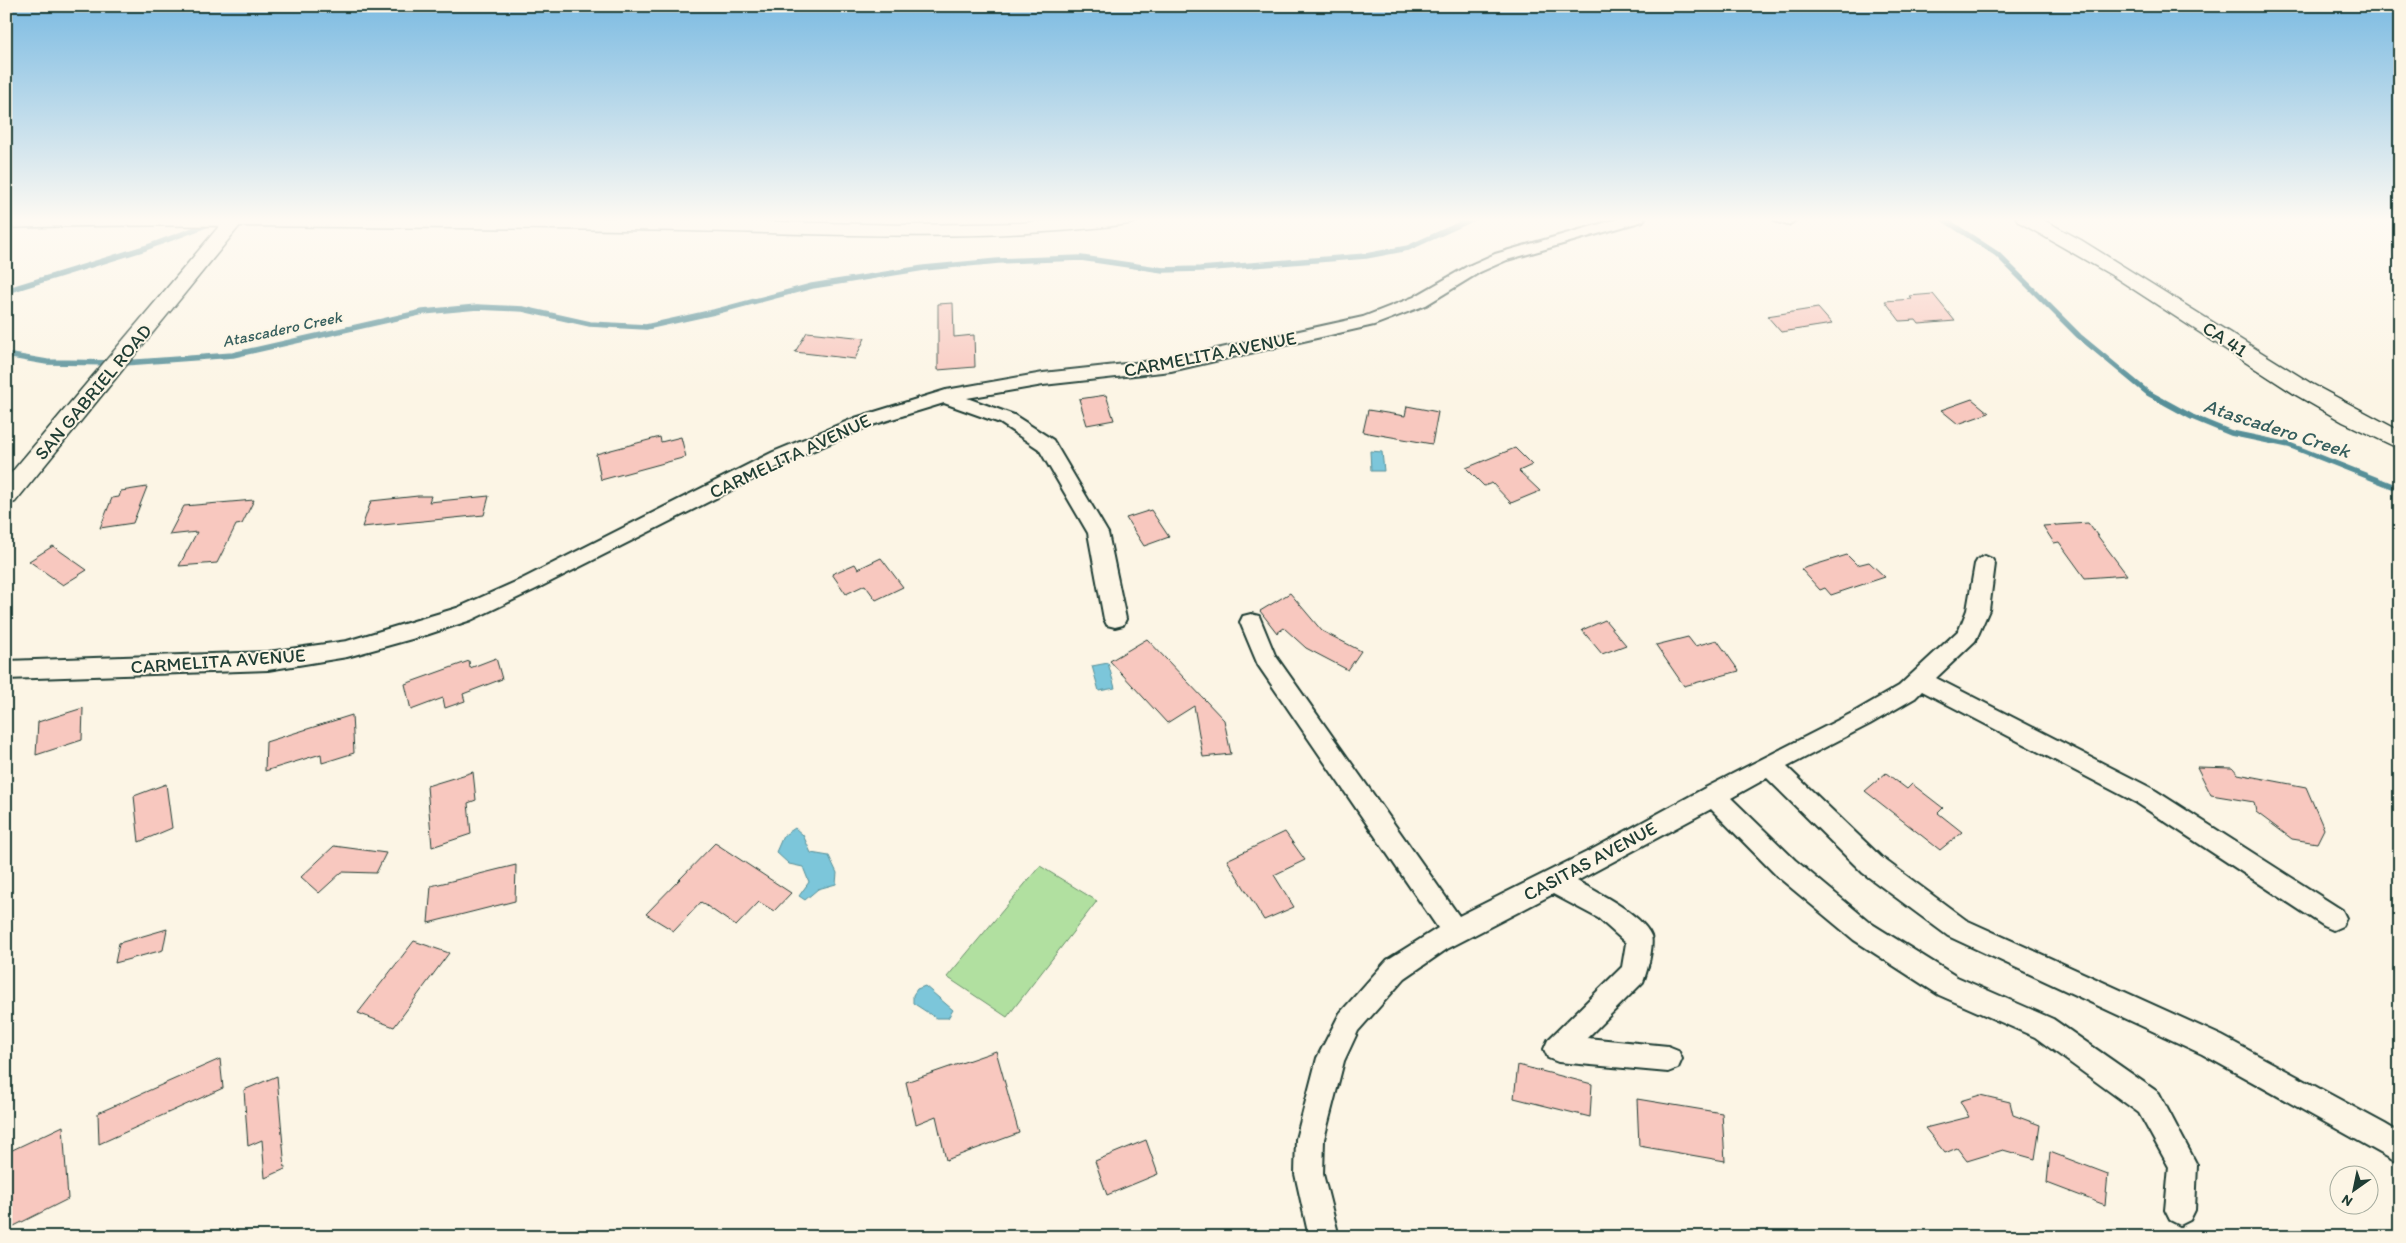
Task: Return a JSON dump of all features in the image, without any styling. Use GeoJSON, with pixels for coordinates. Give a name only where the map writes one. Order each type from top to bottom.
{"type":"FeatureCollection","features":[{"type":"Feature","properties":{"kind":"main road","name":"SAN GABRIEL ROAD"},"geometry":{"type":"LineString","coordinates":[[6,496],[188,276]]}},
{"type":"Feature","properties":{"kind":"main road","name":"CA 41"},"geometry":{"type":"LineString","coordinates":[[2126,276],[2326,403],[2400,441]]}},
{"type":"Feature","properties":{"kind":"street","name":"CARMELITA AVENUE"},"geometry":{"type":"LineString","coordinates":[[6,670],[268,661],[323,653],[386,639],[426,627],[500,598],[820,438],[895,410],[946,396],[1044,379],[1171,365],[1368,321],[1420,301],[1462,276]]}},
{"type":"Feature","properties":{"kind":"street"},"geometry":{"type":"LineString","coordinates":[[946,396],[1007,419],[1046,445],[1098,533],[1115,619]]}},
{"type":"Feature","properties":{"kind":"street","name":"CASITAS AVENUE"},"geometry":{"type":"LineString","coordinates":[[1324,1237],[1309,1174],[1310,1139],[1331,1058],[1349,1022],[1396,969],[1455,931],[1862,718],[1907,692],[1967,635],[1978,610],[1985,564]]}},
{"type":"Feature","properties":{"kind":"street"},"geometry":{"type":"LineString","coordinates":[[1250,622],[1266,659],[1455,931]]}},
{"type":"Feature","properties":{"kind":"street"},"geometry":{"type":"LineString","coordinates":[[1920,680],[2145,796],[2333,918]]}},
{"type":"Feature","properties":{"kind":"street"},"geometry":{"type":"LineString","coordinates":[[1769,766],[1872,865],[1957,928],[2212,1046],[2375,1134],[2400,1150]]}},
{"type":"Feature","properties":{"kind":"street"},"geometry":{"type":"LineString","coordinates":[[1714,795],[1786,868],[1863,932],[1948,986],[2044,1028],[2149,1103],[2184,1165],[2180,1210]]}},
{"type":"Feature","properties":{"kind":"street"},"geometry":{"type":"LineString","coordinates":[[1553,881],[1606,910],[1639,939],[1634,973],[1558,1049],[1668,1060]]}},
{"type":"Feature","properties":{"kind":"green space"},"geometry":{"type":"Polygon","coordinates":[[[1040,866],[1097,901],[1007,1017],[947,977],[1040,866]]]}},
{"type":"Feature","properties":{"kind":"water"},"geometry":{"type":"Polygon","coordinates":[[[1370,451],[1382,452],[1384,471],[1371,471],[1370,451]]]}},
{"type":"Feature","properties":{"kind":"water"},"geometry":{"type":"Polygon","coordinates":[[[1108,663],[1115,688],[1099,691],[1092,666],[1108,663]]]}},
{"type":"Feature","properties":{"kind":"water"},"geometry":{"type":"Polygon","coordinates":[[[795,828],[803,835],[811,853],[829,856],[837,873],[836,884],[818,889],[805,900],[799,896],[809,882],[803,867],[789,864],[776,852],[783,836],[795,828]]]}},
{"type":"Feature","properties":{"kind":"water"},"geometry":{"type":"Polygon","coordinates":[[[925,986],[953,1010],[948,1018],[936,1018],[913,1003],[913,995],[917,989],[925,986]]]}},
{"type":"Feature","properties":{"kind":"building"},"geometry":{"type":"Polygon","coordinates":[[[1933,294],[1955,321],[1919,324],[1916,320],[1900,321],[1885,301],[1912,299],[1909,296],[1933,294]]]}},
{"type":"Feature","properties":{"kind":"building"},"geometry":{"type":"Polygon","coordinates":[[[953,303],[954,337],[974,335],[975,367],[938,370],[938,304],[953,303]]]}},
{"type":"Feature","properties":{"kind":"building"},"geometry":{"type":"Polygon","coordinates":[[[1818,308],[1832,324],[1781,332],[1767,316],[1818,308]]]}},
{"type":"Feature","properties":{"kind":"building"},"geometry":{"type":"Polygon","coordinates":[[[807,332],[865,338],[855,359],[795,352],[807,332]]]}},
{"type":"Feature","properties":{"kind":"building"},"geometry":{"type":"Polygon","coordinates":[[[1106,395],[1114,420],[1087,425],[1079,399],[1106,395]]]}},
{"type":"Feature","properties":{"kind":"building"},"geometry":{"type":"Polygon","coordinates":[[[1972,399],[1989,413],[1958,424],[1941,410],[1972,399]]]}},
{"type":"Feature","properties":{"kind":"building"},"geometry":{"type":"Polygon","coordinates":[[[1407,406],[1438,412],[1432,444],[1363,432],[1368,410],[1405,416],[1407,406]]]}},
{"type":"Feature","properties":{"kind":"building"},"geometry":{"type":"Polygon","coordinates":[[[660,437],[661,442],[681,437],[686,457],[601,480],[596,454],[660,437]]]}},
{"type":"Feature","properties":{"kind":"building"},"geometry":{"type":"Polygon","coordinates":[[[1515,448],[1532,465],[1519,471],[1540,491],[1511,503],[1492,483],[1484,486],[1466,468],[1515,448]]]}},
{"type":"Feature","properties":{"kind":"building"},"geometry":{"type":"Polygon","coordinates":[[[147,487],[133,523],[100,528],[112,498],[119,497],[121,491],[147,487]]]}},
{"type":"Feature","properties":{"kind":"building"},"geometry":{"type":"Polygon","coordinates":[[[431,496],[429,502],[489,496],[484,515],[362,527],[371,501],[431,496]]]}},
{"type":"Feature","properties":{"kind":"building"},"geometry":{"type":"Polygon","coordinates":[[[254,500],[242,524],[236,525],[217,563],[179,566],[197,532],[169,535],[184,506],[254,500]]]}},
{"type":"Feature","properties":{"kind":"building"},"geometry":{"type":"Polygon","coordinates":[[[1151,510],[1169,537],[1144,546],[1126,518],[1151,510]]]}},
{"type":"Feature","properties":{"kind":"building"},"geometry":{"type":"Polygon","coordinates":[[[2088,523],[2127,575],[2085,578],[2059,542],[2054,543],[2043,526],[2088,523]]]}},
{"type":"Feature","properties":{"kind":"building"},"geometry":{"type":"Polygon","coordinates":[[[53,546],[87,570],[63,585],[29,561],[53,546]]]}},
{"type":"Feature","properties":{"kind":"building"},"geometry":{"type":"Polygon","coordinates":[[[1847,555],[1857,565],[1869,562],[1885,577],[1831,595],[1825,588],[1820,590],[1801,569],[1847,555]]]}},
{"type":"Feature","properties":{"kind":"building"},"geometry":{"type":"Polygon","coordinates":[[[881,558],[903,587],[876,600],[865,585],[846,594],[832,574],[855,564],[858,569],[881,558]]]}},
{"type":"Feature","properties":{"kind":"building"},"geometry":{"type":"Polygon","coordinates":[[[1290,593],[1322,631],[1361,651],[1348,670],[1306,648],[1284,628],[1277,633],[1260,611],[1290,593]]]}},
{"type":"Feature","properties":{"kind":"building"},"geometry":{"type":"Polygon","coordinates":[[[1605,620],[1626,645],[1602,654],[1582,630],[1605,620]]]}},
{"type":"Feature","properties":{"kind":"building"},"geometry":{"type":"Polygon","coordinates":[[[1688,637],[1695,646],[1717,640],[1739,671],[1684,686],[1656,645],[1688,637]]]}},
{"type":"Feature","properties":{"kind":"building"},"geometry":{"type":"Polygon","coordinates":[[[1147,639],[1224,720],[1231,754],[1203,757],[1194,706],[1167,723],[1110,661],[1147,639]]]}},
{"type":"Feature","properties":{"kind":"building"},"geometry":{"type":"Polygon","coordinates":[[[496,658],[502,679],[463,694],[465,701],[445,708],[443,698],[411,710],[405,684],[469,661],[470,668],[496,658]]]}},
{"type":"Feature","properties":{"kind":"building"},"geometry":{"type":"Polygon","coordinates":[[[83,708],[82,740],[36,755],[38,722],[83,708]]]}},
{"type":"Feature","properties":{"kind":"building"},"geometry":{"type":"Polygon","coordinates":[[[352,715],[354,753],[322,763],[321,754],[265,771],[266,742],[352,715]]]}},
{"type":"Feature","properties":{"kind":"building"},"geometry":{"type":"Polygon","coordinates":[[[2197,767],[2233,768],[2238,774],[2306,787],[2324,829],[2317,843],[2292,839],[2256,812],[2254,802],[2211,795],[2197,767]]]}},
{"type":"Feature","properties":{"kind":"building"},"geometry":{"type":"Polygon","coordinates":[[[473,772],[476,800],[468,803],[471,834],[432,847],[427,786],[473,772]]]}},
{"type":"Feature","properties":{"kind":"building"},"geometry":{"type":"Polygon","coordinates":[[[1886,773],[1907,789],[1912,784],[1943,808],[1938,813],[1962,832],[1940,850],[1865,791],[1886,773]]]}},
{"type":"Feature","properties":{"kind":"building"},"geometry":{"type":"Polygon","coordinates":[[[166,784],[172,828],[139,842],[134,796],[166,784]]]}},
{"type":"Feature","properties":{"kind":"building"},"geometry":{"type":"Polygon","coordinates":[[[1285,832],[1305,860],[1274,875],[1294,907],[1264,920],[1227,860],[1285,832]]]}},
{"type":"Feature","properties":{"kind":"building"},"geometry":{"type":"Polygon","coordinates":[[[715,843],[791,893],[774,911],[759,902],[736,926],[701,902],[674,931],[646,914],[715,843]]]}},
{"type":"Feature","properties":{"kind":"building"},"geometry":{"type":"Polygon","coordinates":[[[334,846],[386,853],[376,873],[342,872],[319,893],[301,877],[334,846]]]}},
{"type":"Feature","properties":{"kind":"building"},"geometry":{"type":"Polygon","coordinates":[[[516,865],[515,901],[428,923],[431,886],[516,865]]]}},
{"type":"Feature","properties":{"kind":"building"},"geometry":{"type":"Polygon","coordinates":[[[167,929],[163,950],[115,963],[119,943],[167,929]]]}},
{"type":"Feature","properties":{"kind":"building"},"geometry":{"type":"Polygon","coordinates":[[[414,941],[449,953],[394,1027],[358,1013],[414,941]]]}},
{"type":"Feature","properties":{"kind":"building"},"geometry":{"type":"Polygon","coordinates":[[[996,1051],[1019,1133],[946,1160],[936,1116],[916,1124],[906,1082],[996,1051]]]}},
{"type":"Feature","properties":{"kind":"building"},"geometry":{"type":"Polygon","coordinates":[[[220,1059],[223,1088],[99,1144],[98,1113],[220,1059]]]}},
{"type":"Feature","properties":{"kind":"building"},"geometry":{"type":"Polygon","coordinates":[[[1518,1065],[1592,1084],[1590,1117],[1514,1098],[1518,1065]]]}},
{"type":"Feature","properties":{"kind":"building"},"geometry":{"type":"Polygon","coordinates":[[[277,1076],[285,1169],[265,1178],[262,1140],[248,1146],[244,1090],[277,1076]]]}},
{"type":"Feature","properties":{"kind":"building"},"geometry":{"type":"Polygon","coordinates":[[[1980,1095],[2010,1102],[2013,1115],[2040,1125],[2035,1159],[2003,1150],[1967,1161],[1957,1148],[1945,1153],[1925,1128],[1969,1117],[1960,1101],[1980,1095]]]}},
{"type":"Feature","properties":{"kind":"building"},"geometry":{"type":"Polygon","coordinates":[[[1637,1099],[1722,1113],[1725,1161],[1639,1146],[1637,1099]]]}},
{"type":"Feature","properties":{"kind":"building"},"geometry":{"type":"Polygon","coordinates":[[[63,1126],[68,1199],[6,1230],[6,1153],[63,1126]]]}},
{"type":"Feature","properties":{"kind":"building"},"geometry":{"type":"Polygon","coordinates":[[[1146,1140],[1158,1174],[1107,1195],[1095,1161],[1146,1140]]]}},
{"type":"Feature","properties":{"kind":"building"},"geometry":{"type":"Polygon","coordinates":[[[2050,1152],[2108,1174],[2105,1205],[2047,1183],[2050,1152]]]}},
{"type":"Feature","properties":{"kind":"waterway"},"geometry":{"type":"LineString","coordinates":[[6,291],[54,276]]}},
{"type":"Feature","properties":{"kind":"waterway","name":"Atascadero Creek"},"geometry":{"type":"LineString","coordinates":[[6,355],[47,362],[124,363],[233,355],[423,312],[477,307],[523,309],[590,324],[646,327],[714,312],[812,286],[874,276]]}},
{"type":"Feature","properties":{"kind":"waterway","name":"Atascadero Creek"},"geometry":{"type":"LineString","coordinates":[[2019,276],[2079,336],[2148,393],[2192,417],[2231,433],[2289,445],[2400,489]]}}]}
